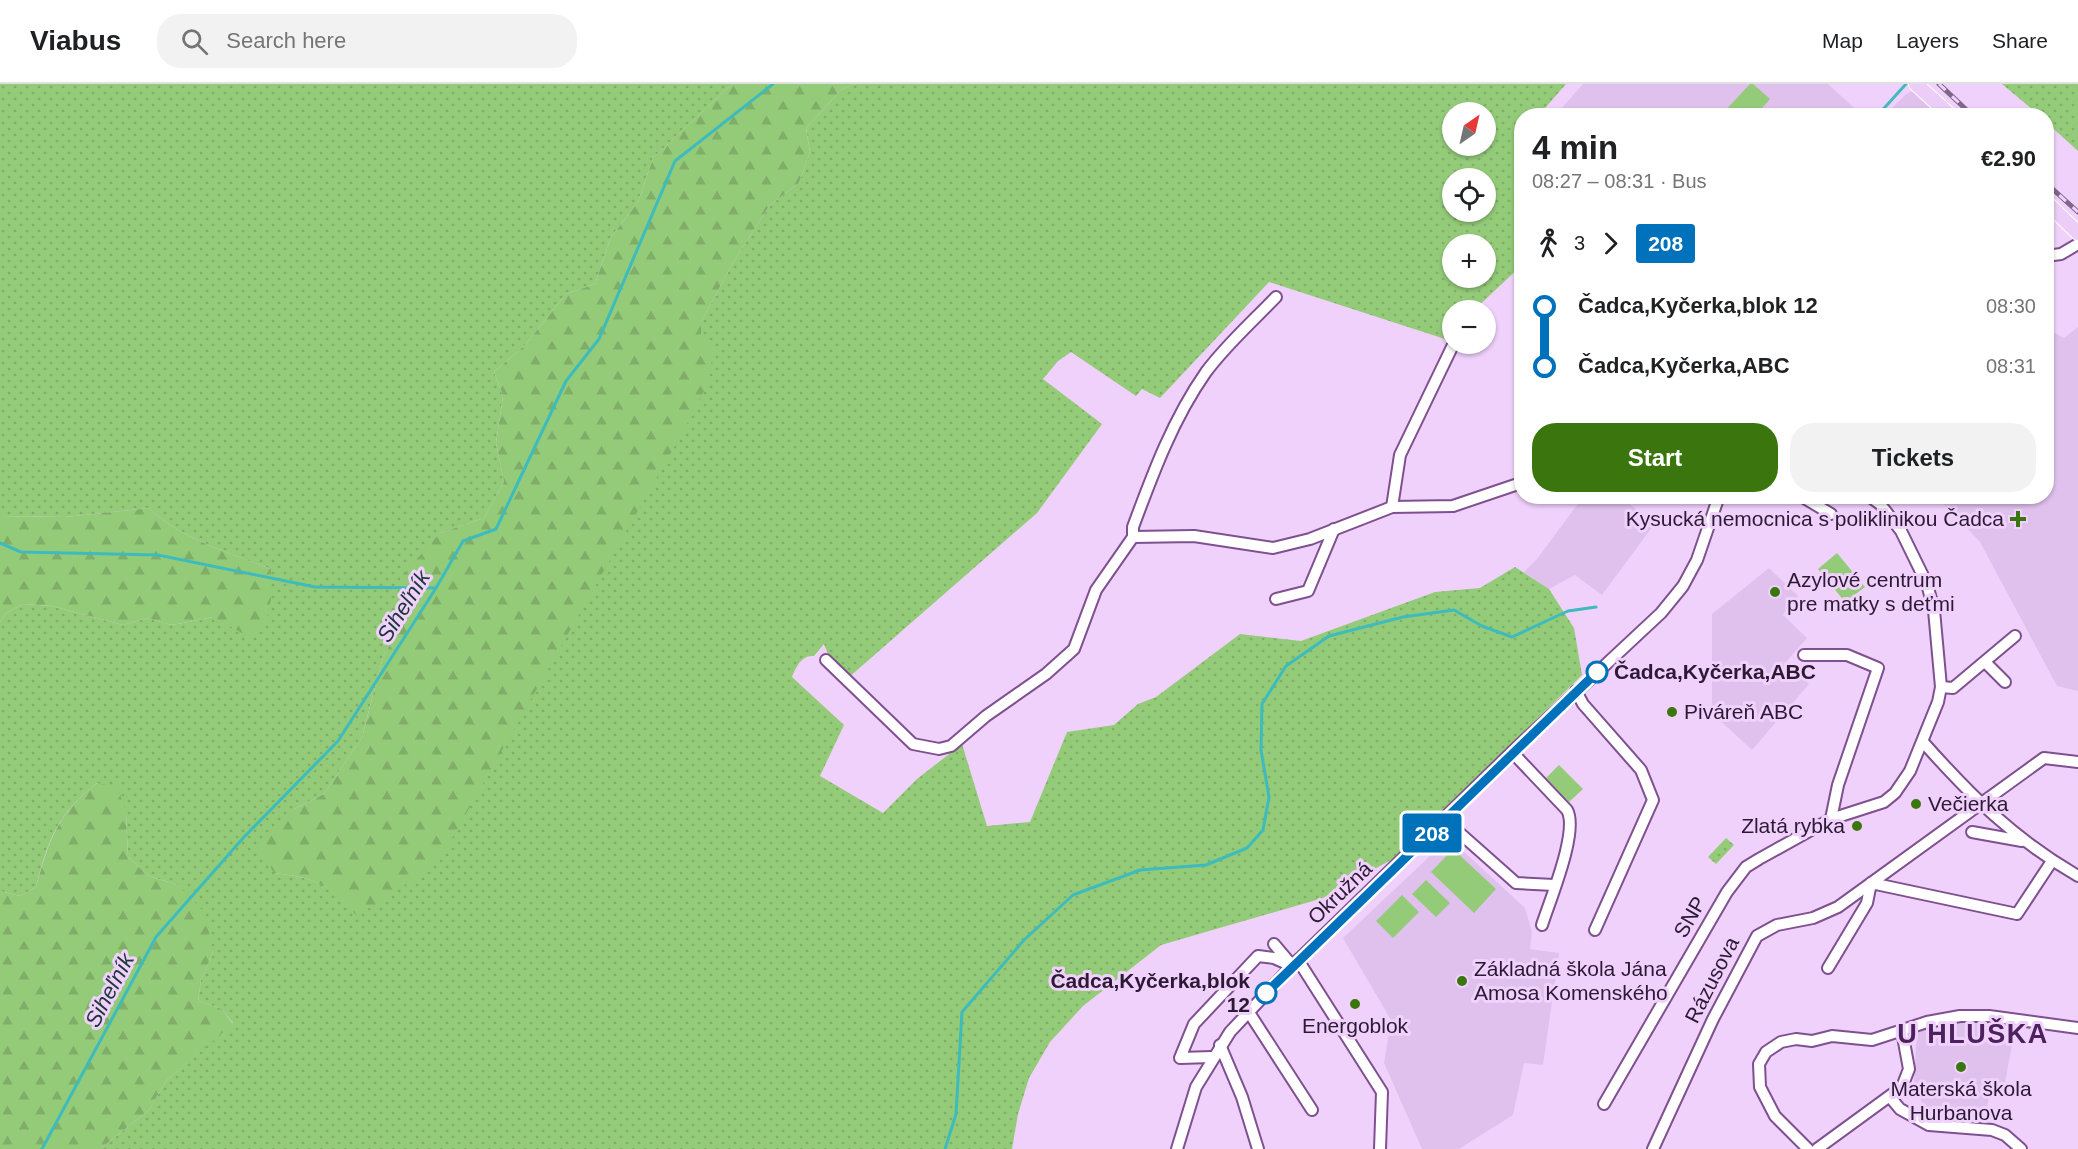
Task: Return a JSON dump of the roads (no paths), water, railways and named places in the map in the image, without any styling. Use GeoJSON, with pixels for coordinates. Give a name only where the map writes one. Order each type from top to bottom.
{"type":"FeatureCollection","features":[{"type":"Feature","properties":{"kind":"main road"},"geometry":{"type":"LineString","coordinates":[[1916,84],[1942,108]]}},
{"type":"Feature","properties":{"kind":"main road"},"geometry":{"type":"LineString","coordinates":[[2054,210],[2078,233]]}},
{"type":"Feature","properties":{"kind":"street"},"geometry":{"type":"LineString","coordinates":[[2054,254],[2071,250],[2078,244]]}},
{"type":"Feature","properties":{"kind":"street"},"geometry":{"type":"LineString","coordinates":[[826,660],[913,744],[939,749],[951,746],[986,716],[1046,674],[1074,649],[1096,590],[1133,537],[1133,527],[1164,446],[1195,390],[1207,371],[1275,297]]}},
{"type":"Feature","properties":{"kind":"street"},"geometry":{"type":"LineString","coordinates":[[1392,507],[1401,455],[1449,354]]}},
{"type":"Feature","properties":{"kind":"street"},"geometry":{"type":"LineString","coordinates":[[1133,537],[1194,536],[1273,548],[1334,529],[1392,507],[1453,506],[1514,485]]}},
{"type":"Feature","properties":{"kind":"street","name":"Okružná"},"geometry":{"type":"LineString","coordinates":[[1177,1149],[1196,1087],[1220,1045],[1248,1011],[1512,752],[1661,613],[1683,586],[1701,550],[1716,504]]}},
{"type":"Feature","properties":{"kind":"street"},"geometry":{"type":"LineString","coordinates":[[1814,504],[1831,514]]}},
{"type":"Feature","properties":{"kind":"street","name":"SNP"},"geometry":{"type":"LineString","coordinates":[[1604,1104],[1740,874],[1759,858],[1831,819],[1884,802],[1902,784],[1923,742],[1941,687],[1934,610],[1927,584],[1901,531],[1880,504]]}},
{"type":"Feature","properties":{"kind":"street"},"geometry":{"type":"LineString","coordinates":[[1276,599],[1308,591],[1334,529]]}},
{"type":"Feature","properties":{"kind":"street"},"geometry":{"type":"LineString","coordinates":[[1941,687],[1953,688],[2015,636]]}},
{"type":"Feature","properties":{"kind":"street"},"geometry":{"type":"LineString","coordinates":[[1804,655],[1847,655],[1878,668],[1838,785],[1831,819]]}},
{"type":"Feature","properties":{"kind":"street"},"geometry":{"type":"LineString","coordinates":[[1985,662],[2005,682]]}},
{"type":"Feature","properties":{"kind":"street"},"geometry":{"type":"LineString","coordinates":[[1576,691],[1583,704],[1641,770],[1653,800],[1595,930]]}},
{"type":"Feature","properties":{"kind":"street"},"geometry":{"type":"LineString","coordinates":[[1923,742],[1981,806],[2023,841],[2078,876]]}},
{"type":"Feature","properties":{"kind":"street"},"geometry":{"type":"LineString","coordinates":[[1512,752],[1569,814],[1567,843],[1542,925]]}},
{"type":"Feature","properties":{"kind":"street","name":"Rázusova"},"geometry":{"type":"LineString","coordinates":[[1653,1149],[1713,1019],[1757,936],[1777,925],[1813,918],[1838,907],[1981,806],[2011,780],[2044,758],[2078,762]]}},
{"type":"Feature","properties":{"kind":"street"},"geometry":{"type":"LineString","coordinates":[[1445,820],[1516,883],[1554,885]]}},
{"type":"Feature","properties":{"kind":"street"},"geometry":{"type":"LineString","coordinates":[[1972,832],[2023,841]]}},
{"type":"Feature","properties":{"kind":"street"},"geometry":{"type":"LineString","coordinates":[[1828,968],[1866,903],[1871,883],[2017,914],[2052,861]]}},
{"type":"Feature","properties":{"kind":"street"},"geometry":{"type":"LineString","coordinates":[[1275,945],[1295,963],[1382,1092],[1380,1149]]}},
{"type":"Feature","properties":{"kind":"street"},"geometry":{"type":"LineString","coordinates":[[1212,1057],[1180,1058],[1194,1024],[1258,956],[1295,963]]}},
{"type":"Feature","properties":{"kind":"street"},"geometry":{"type":"LineString","coordinates":[[1248,1011],[1312,1110]]}},
{"type":"Feature","properties":{"kind":"street"},"geometry":{"type":"LineString","coordinates":[[1808,1149],[1774,1116],[1764,1098],[1758,1071],[1766,1052],[1787,1040],[1812,1041],[1832,1036],[1872,1040],[1927,1022],[1967,1016],[2078,1028]]}},
{"type":"Feature","properties":{"kind":"street"},"geometry":{"type":"LineString","coordinates":[[1817,1149],[1902,1087],[1908,1075],[1902,1032]]}},
{"type":"Feature","properties":{"kind":"street"},"geometry":{"type":"LineString","coordinates":[[1220,1045],[1242,1097],[1258,1149]]}},
{"type":"Feature","properties":{"kind":"street"},"geometry":{"type":"LineString","coordinates":[[1890,1097],[1900,1109],[1929,1125],[1992,1130],[2005,1135],[2021,1149]]}},
{"type":"Feature","properties":{"kind":"street"},"geometry":{"type":"LineString","coordinates":[[2005,1135],[2005,1149]]}},
{"type":"Feature","properties":{"kind":"waterway","name":"Siheľník"},"geometry":{"type":"LineString","coordinates":[[42,1149],[156,937],[244,837],[338,741],[436,588],[463,541],[496,529],[566,381],[599,339],[675,161],[773,84]]}},
{"type":"Feature","properties":{"kind":"waterway"},"geometry":{"type":"LineString","coordinates":[[1884,108],[1906,84]]}},
{"type":"Feature","properties":{"kind":"waterway"},"geometry":{"type":"LineString","coordinates":[[0,543],[21,552],[158,555],[315,587],[436,588]]}},
{"type":"Feature","properties":{"kind":"waterway"},"geometry":{"type":"LineString","coordinates":[[945,1149],[956,1114],[962,1012],[1024,940],[1073,895],[1140,870],[1206,865],[1247,848],[1263,830],[1269,797],[1261,750],[1262,704],[1286,666],[1329,636],[1403,617],[1454,610],[1482,626],[1512,637],[1568,611],[1596,607]]}},
{"type":"Feature","properties":{"kind":"railway"},"geometry":{"type":"LineString","coordinates":[[1939,84],[1964,108]]}},
{"type":"Feature","properties":{"kind":"railway"},"geometry":{"type":"LineString","coordinates":[[2054,190],[2078,212]]}},
{"type":"Feature","properties":{"kind":"place","name":"Kysucká nemocnica s poliklinikou Čadca"},"geometry":{"type":"Point","coordinates":[2018,519]}},
{"type":"Feature","properties":{"kind":"place","name":"Azylové centrum pre matky s deťmi"},"geometry":{"type":"Point","coordinates":[1775,592]}},
{"type":"Feature","properties":{"kind":"place","name":"Čadca,Kyčerka,ABC"},"geometry":{"type":"Point","coordinates":[1597,672]}},
{"type":"Feature","properties":{"kind":"place","name":"Piváreň ABC"},"geometry":{"type":"Point","coordinates":[1672,712]}},
{"type":"Feature","properties":{"kind":"place","name":"Večierka"},"geometry":{"type":"Point","coordinates":[1916,804]}},
{"type":"Feature","properties":{"kind":"place","name":"Zlatá rybka"},"geometry":{"type":"Point","coordinates":[1857,826]}},
{"type":"Feature","properties":{"kind":"place","name":"Základná škola Jána Amosa Komenského"},"geometry":{"type":"Point","coordinates":[1462,981]}},
{"type":"Feature","properties":{"kind":"place","name":"Čadca,Kyčerka,blok 12"},"geometry":{"type":"Point","coordinates":[1266,993]}},
{"type":"Feature","properties":{"kind":"place","name":"Energoblok"},"geometry":{"type":"Point","coordinates":[1355,1004]}},
{"type":"Feature","properties":{"kind":"place","name":"Materská škola Hurbanova"},"geometry":{"type":"Point","coordinates":[1961,1067]}},
{"type":"Feature","properties":{"kind":"district","name":"U HLUŠKA"},"geometry":{"type":"Point","coordinates":[1973,1034]}}]}
